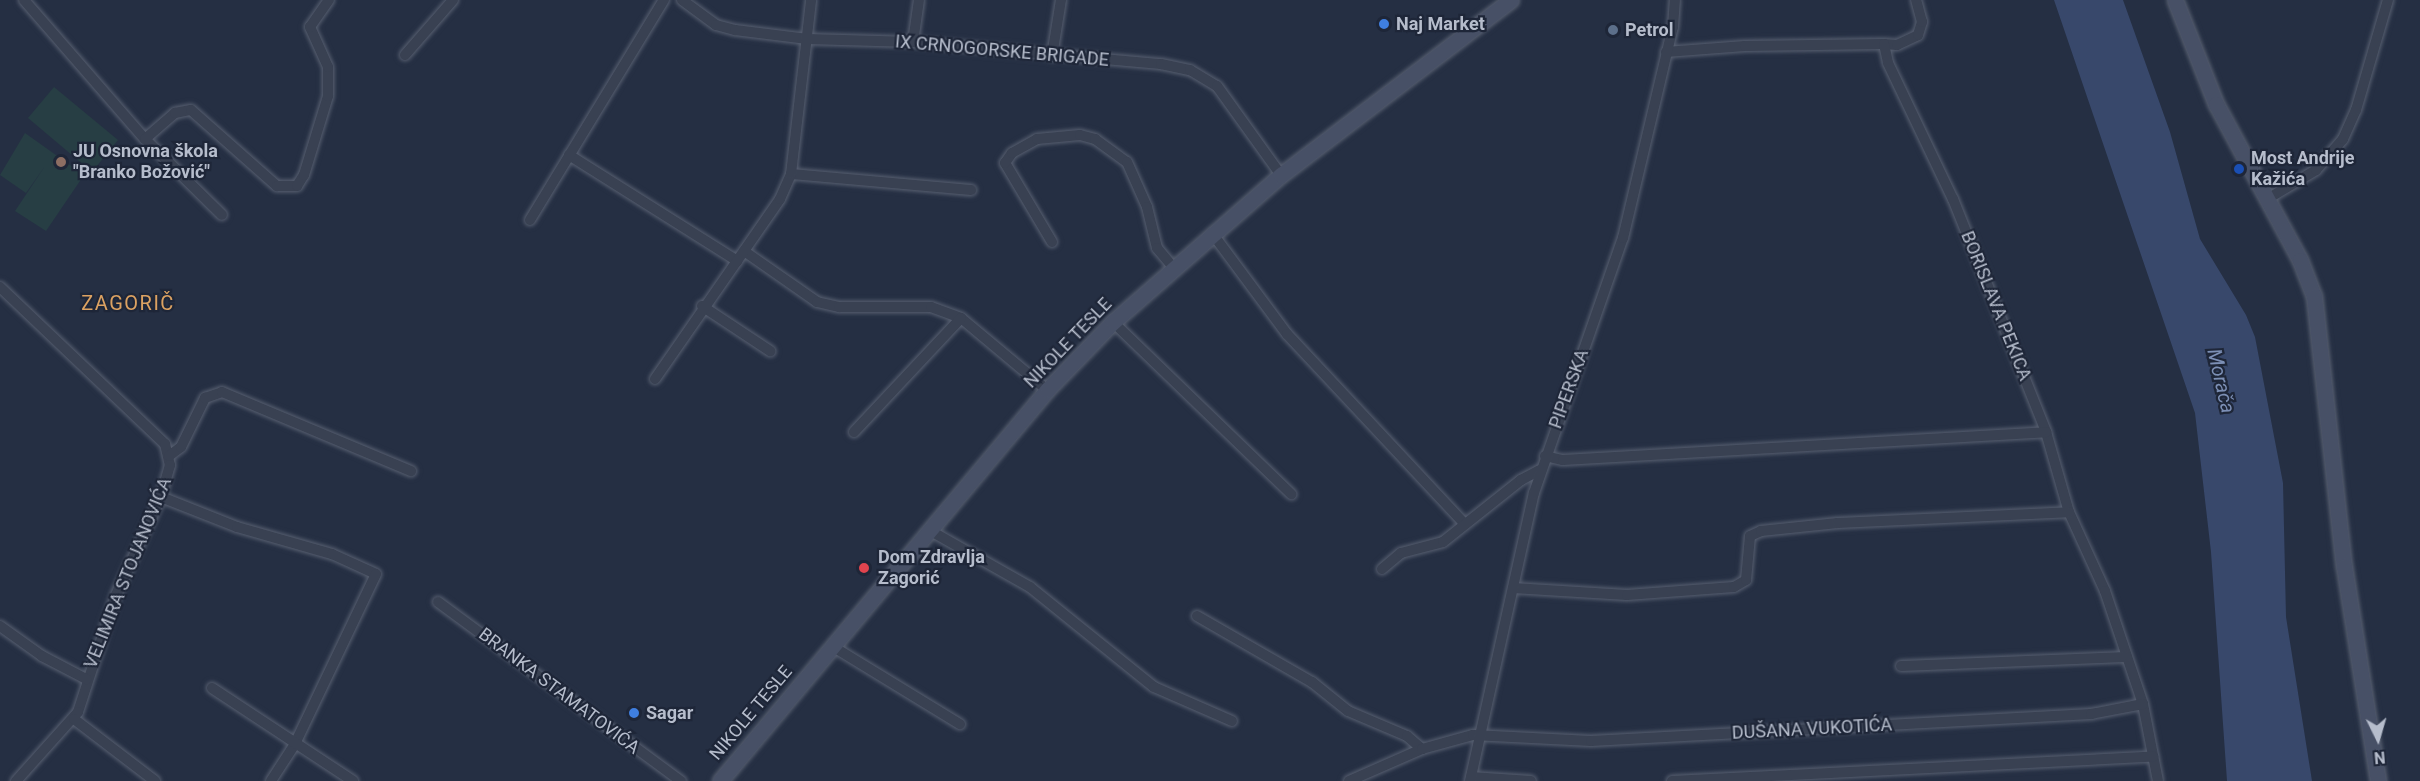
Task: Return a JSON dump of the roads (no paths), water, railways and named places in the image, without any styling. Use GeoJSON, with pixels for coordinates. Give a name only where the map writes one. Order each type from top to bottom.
{"type":"FeatureCollection","features":[{"type":"Feature","properties":{"kind":"street"},"geometry":{"type":"LineString","coordinates":[[24,0],[145,139],[222,215]]}},
{"type":"Feature","properties":{"kind":"street"},"geometry":{"type":"LineString","coordinates":[[145,139],[176,113],[190,110],[277,186],[291,188],[304,175],[328,96],[328,67],[310,27],[329,0]]}},
{"type":"Feature","properties":{"kind":"street"},"geometry":{"type":"LineString","coordinates":[[405,55],[453,0]]}},
{"type":"Feature","properties":{"kind":"street"},"geometry":{"type":"LineString","coordinates":[[530,220],[664,0]]}},
{"type":"Feature","properties":{"kind":"street","name":"IX CRNOGORSKE BRIGADE"},"geometry":{"type":"LineString","coordinates":[[682,0],[716,25],[807,39],[913,42],[1161,64],[1203,75],[1220,90],[1281,175]]}},
{"type":"Feature","properties":{"kind":"street"},"geometry":{"type":"LineString","coordinates":[[654,379],[702,306],[780,199],[791,174],[811,0]]}},
{"type":"Feature","properties":{"kind":"street"},"geometry":{"type":"LineString","coordinates":[[913,42],[919,0]]}},
{"type":"Feature","properties":{"kind":"street"},"geometry":{"type":"LineString","coordinates":[[1052,56],[1061,0]]}},
{"type":"Feature","properties":{"kind":"street","name":"NIKOLE TESLE"},"geometry":{"type":"LineString","coordinates":[[720,781],[1047,390],[1113,322],[1173,267],[1281,175],[1511,0]]}},
{"type":"Feature","properties":{"kind":"street","name":"PIPERSKA"},"geometry":{"type":"LineString","coordinates":[[1470,779],[1540,470],[1623,238],[1676,15],[1675,0]]}},
{"type":"Feature","properties":{"kind":"street"},"geometry":{"type":"LineString","coordinates":[[1666,52],[1745,46],[1897,45],[1918,35],[1922,22],[1916,0]]}},
{"type":"Feature","properties":{"kind":"street"},"geometry":{"type":"LineString","coordinates":[[2175,0],[2216,104],[2269,198],[2304,268],[2318,312],[2344,566],[2378,781]]}},
{"type":"Feature","properties":{"kind":"street"},"geometry":{"type":"LineString","coordinates":[[2269,198],[2316,170],[2343,140],[2356,110],[2388,0]]}},
{"type":"Feature","properties":{"kind":"street","name":"BORISLAVA PEKICA"},"geometry":{"type":"LineString","coordinates":[[1884,45],[1888,63],[1953,199],[2046,432],[2069,512],[2105,591],[2143,704],[2158,781]]}},
{"type":"Feature","properties":{"kind":"street"},"geometry":{"type":"LineString","coordinates":[[1052,242],[1005,163],[1012,153],[1037,139],[1080,135],[1095,139],[1126,162],[1146,207],[1157,248],[1173,267]]}},
{"type":"Feature","properties":{"kind":"street"},"geometry":{"type":"LineString","coordinates":[[569,155],[737,261]]}},
{"type":"Feature","properties":{"kind":"street"},"geometry":{"type":"LineString","coordinates":[[791,174],[971,190]]}},
{"type":"Feature","properties":{"kind":"street"},"geometry":{"type":"LineString","coordinates":[[1212,233],[1287,334],[1465,524]]}},
{"type":"Feature","properties":{"kind":"street"},"geometry":{"type":"LineString","coordinates":[[744,251],[817,302],[838,307],[931,307],[961,318],[1047,390]]}},
{"type":"Feature","properties":{"kind":"street","name":"VELIMIRA STOJANOVIĆA"},"geometry":{"type":"LineString","coordinates":[[0,287],[157,436],[169,456],[161,497],[116,595],[74,720]]}},
{"type":"Feature","properties":{"kind":"street"},"geometry":{"type":"LineString","coordinates":[[702,306],[770,351]]}},
{"type":"Feature","properties":{"kind":"street"},"geometry":{"type":"LineString","coordinates":[[854,432],[961,318]]}},
{"type":"Feature","properties":{"kind":"street"},"geometry":{"type":"LineString","coordinates":[[1113,322],[1291,494]]}},
{"type":"Feature","properties":{"kind":"street"},"geometry":{"type":"LineString","coordinates":[[169,456],[181,447],[205,398],[222,392],[411,471]]}},
{"type":"Feature","properties":{"kind":"street"},"geometry":{"type":"LineString","coordinates":[[1545,456],[1563,460],[2046,432]]}},
{"type":"Feature","properties":{"kind":"street"},"geometry":{"type":"LineString","coordinates":[[1382,569],[1401,553],[1443,542],[1521,480],[1540,470]]}},
{"type":"Feature","properties":{"kind":"street"},"geometry":{"type":"LineString","coordinates":[[161,497],[237,527],[332,554],[376,574],[295,744],[271,781]]}},
{"type":"Feature","properties":{"kind":"street"},"geometry":{"type":"LineString","coordinates":[[1513,588],[1627,595],[1734,587],[1746,580],[1750,536],[1761,531],[1838,523],[2069,512]]}},
{"type":"Feature","properties":{"kind":"street"},"geometry":{"type":"LineString","coordinates":[[931,531],[1030,587],[1154,687],[1232,721]]}},
{"type":"Feature","properties":{"kind":"street","name":"BRANKA STAMATOVIĆA"},"geometry":{"type":"LineString","coordinates":[[438,602],[681,781]]}},
{"type":"Feature","properties":{"kind":"street"},"geometry":{"type":"LineString","coordinates":[[1197,616],[1312,682],[1348,711],[1407,736],[1422,749]]}},
{"type":"Feature","properties":{"kind":"street"},"geometry":{"type":"LineString","coordinates":[[0,626],[42,656],[86,679]]}},
{"type":"Feature","properties":{"kind":"street"},"geometry":{"type":"LineString","coordinates":[[832,646],[960,724]]}},
{"type":"Feature","properties":{"kind":"street"},"geometry":{"type":"LineString","coordinates":[[1901,666],[2127,657]]}},
{"type":"Feature","properties":{"kind":"street"},"geometry":{"type":"LineString","coordinates":[[212,688],[353,781]]}},
{"type":"Feature","properties":{"kind":"street","name":"DUŠANA VUKOTIĆA"},"geometry":{"type":"LineString","coordinates":[[1349,781],[1422,749],[1480,736],[1591,741],[2091,714],[2143,704]]}},
{"type":"Feature","properties":{"kind":"street"},"geometry":{"type":"LineString","coordinates":[[16,781],[74,720],[155,781]]}},
{"type":"Feature","properties":{"kind":"street"},"geometry":{"type":"LineString","coordinates":[[1672,781],[2153,757]]}},
{"type":"Feature","properties":{"kind":"street"},"geometry":{"type":"LineString","coordinates":[[1470,779],[1530,781]]}},
{"type":"Feature","properties":{"kind":"water","name":"Morača"},"geometry":{"type":"Polygon","coordinates":[[[2054,0],[2123,0],[2170,132],[2200,239],[2246,315],[2255,337],[2283,483],[2286,617],[2312,781],[2227,781],[2211,552],[2195,413],[2054,0]]]}},
{"type":"Feature","properties":{"kind":"place","name":"Naj Market"},"geometry":{"type":"Point","coordinates":[1384,24]}},
{"type":"Feature","properties":{"kind":"place","name":"Petrol"},"geometry":{"type":"Point","coordinates":[1613,30]}},
{"type":"Feature","properties":{"kind":"place","name":"JU Osnovna škola \"Branko Božović\""},"geometry":{"type":"Point","coordinates":[61,162]}},
{"type":"Feature","properties":{"kind":"place","name":"Most Andrije Kažića"},"geometry":{"type":"Point","coordinates":[2239,169]}},
{"type":"Feature","properties":{"kind":"place","name":"Dom Zdravlja Zagorić"},"geometry":{"type":"Point","coordinates":[864,568]}},
{"type":"Feature","properties":{"kind":"place","name":"Sagar"},"geometry":{"type":"Point","coordinates":[634,713]}},
{"type":"Feature","properties":{"kind":"district","name":"ZAGORIČ"},"geometry":{"type":"Point","coordinates":[128,303]}}]}
